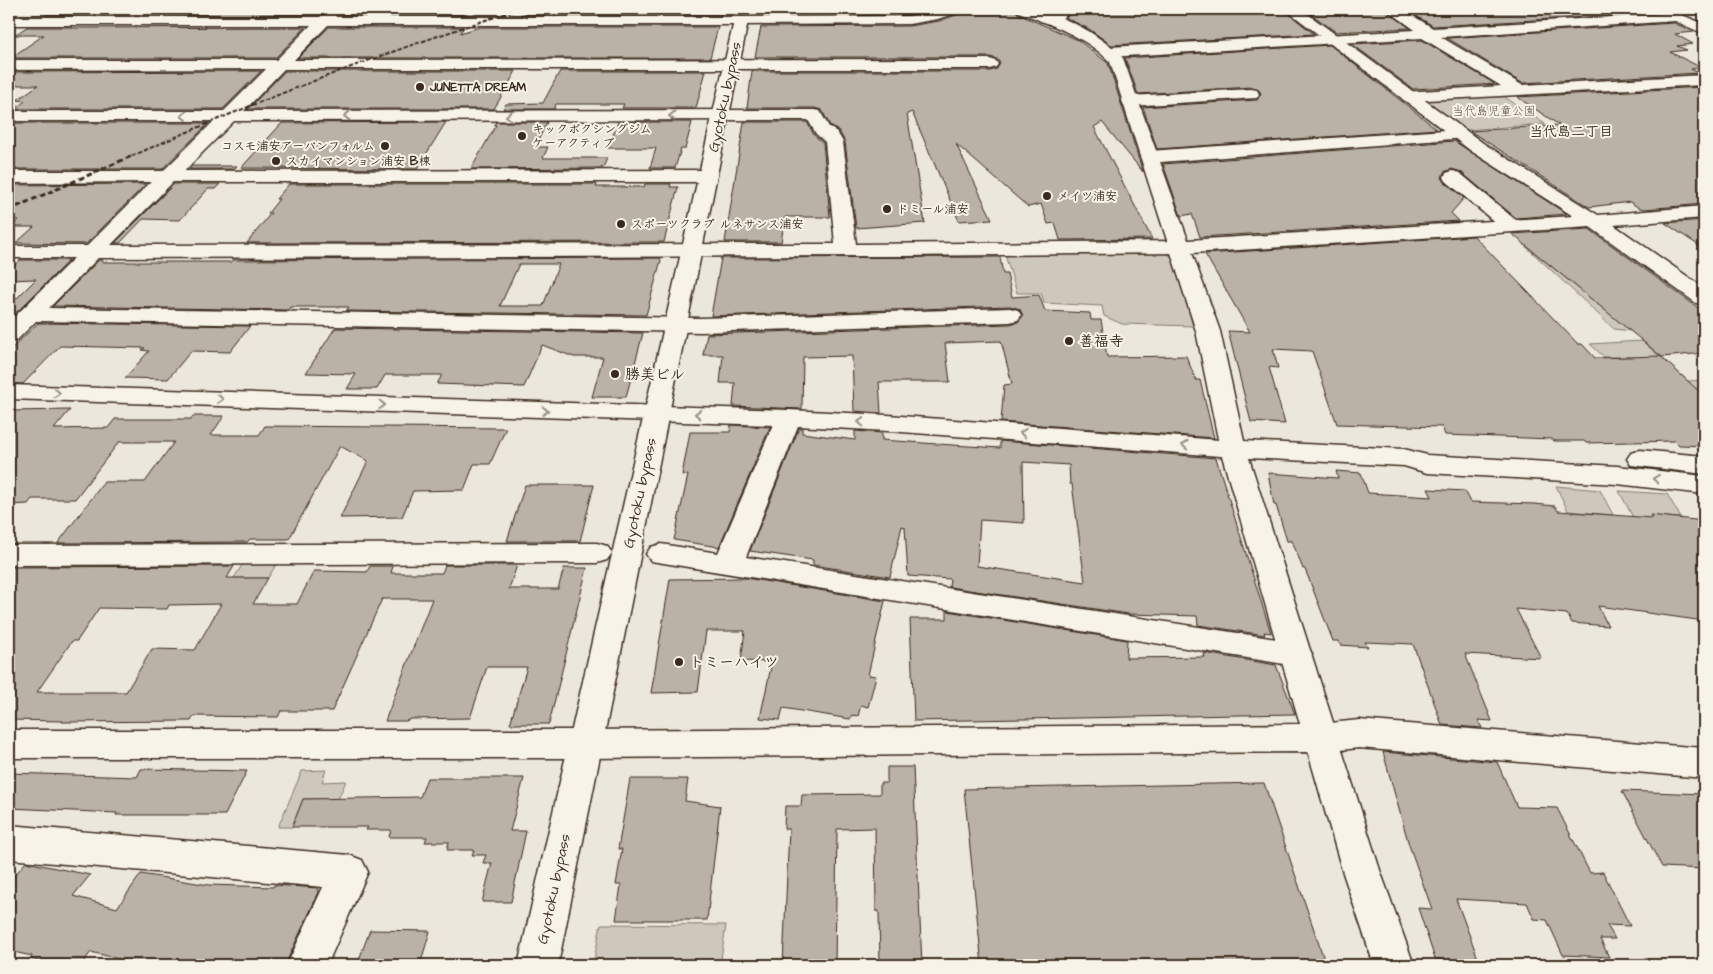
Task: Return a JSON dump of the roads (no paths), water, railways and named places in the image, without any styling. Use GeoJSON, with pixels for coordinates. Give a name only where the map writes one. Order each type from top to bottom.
{"type":"FeatureCollection","features":[{"type":"Feature","properties":{"kind":"street"},"geometry":{"type":"LineString","coordinates":[[9,335],[336,9]]}},
{"type":"Feature","properties":{"kind":"street"},"geometry":{"type":"LineString","coordinates":[[9,21],[322,22],[742,13],[910,20],[933,16],[953,9]]}},
{"type":"Feature","properties":{"kind":"street"},"geometry":{"type":"LineString","coordinates":[[1024,9],[1094,40],[1117,61],[1208,331],[1233,449],[1361,870],[1394,965]]}},
{"type":"Feature","properties":{"kind":"street"},"geometry":{"type":"LineString","coordinates":[[1045,18],[1063,12],[1066,9]]}},
{"type":"Feature","properties":{"kind":"street"},"geometry":{"type":"LineString","coordinates":[[1292,9],[1477,147],[1594,221],[1704,298]]}},
{"type":"Feature","properties":{"kind":"street"},"geometry":{"type":"LineString","coordinates":[[1392,9],[1519,90]]}},
{"type":"Feature","properties":{"kind":"street"},"geometry":{"type":"LineString","coordinates":[[1657,9],[1704,30]]}},
{"type":"Feature","properties":{"kind":"street","name":"Gyotoku bypass"},"geometry":{"type":"LineString","coordinates":[[538,965],[677,325],[742,13]]}},
{"type":"Feature","properties":{"kind":"street"},"geometry":{"type":"LineString","coordinates":[[1491,16],[1511,28]]}},
{"type":"Feature","properties":{"kind":"street"},"geometry":{"type":"LineString","coordinates":[[1109,52],[1678,17],[1704,24]]}},
{"type":"Feature","properties":{"kind":"street"},"geometry":{"type":"LineString","coordinates":[[9,65],[990,64]]}},
{"type":"Feature","properties":{"kind":"street"},"geometry":{"type":"LineString","coordinates":[[1409,96],[1704,80]]}},
{"type":"Feature","properties":{"kind":"street"},"geometry":{"type":"LineString","coordinates":[[1130,101],[1251,94]]}},
{"type":"Feature","properties":{"kind":"street"},"geometry":{"type":"LineString","coordinates":[[9,116],[814,115],[822,130],[831,136],[834,142],[846,250]]}},
{"type":"Feature","properties":{"kind":"street"},"geometry":{"type":"LineString","coordinates":[[1149,157],[1459,134]]}},
{"type":"Feature","properties":{"kind":"street"},"geometry":{"type":"LineString","coordinates":[[9,178],[708,176]]}},
{"type":"Feature","properties":{"kind":"street"},"geometry":{"type":"LineString","coordinates":[[1452,177],[1511,226]]}},
{"type":"Feature","properties":{"kind":"street"},"geometry":{"type":"LineString","coordinates":[[9,252],[846,250],[1180,247],[1594,221],[1704,212]]}},
{"type":"Feature","properties":{"kind":"street"},"geometry":{"type":"LineString","coordinates":[[30,314],[677,325],[1010,315]]}},
{"type":"Feature","properties":{"kind":"street"},"geometry":{"type":"LineString","coordinates":[[9,392],[789,418],[898,424],[1233,449],[1404,458],[1427,464],[1617,475],[1704,485]]}},
{"type":"Feature","properties":{"kind":"street"},"geometry":{"type":"LineString","coordinates":[[728,564],[789,418]]}},
{"type":"Feature","properties":{"kind":"street"},"geometry":{"type":"LineString","coordinates":[[1404,458],[1420,451],[1566,455],[1704,465]]}},
{"type":"Feature","properties":{"kind":"street"},"geometry":{"type":"LineString","coordinates":[[9,555],[597,553]]}},
{"type":"Feature","properties":{"kind":"street"},"geometry":{"type":"LineString","coordinates":[[661,554],[1296,654]]}},
{"type":"Feature","properties":{"kind":"street"},"geometry":{"type":"LineString","coordinates":[[9,744],[586,744],[1321,738],[1359,734],[1704,763]]}},
{"type":"Feature","properties":{"kind":"street"},"geometry":{"type":"LineString","coordinates":[[9,842],[349,872],[307,965]]}},
{"type":"Feature","properties":{"kind":"railway"},"geometry":{"type":"LineString","coordinates":[[132,156],[227,115],[324,77],[520,9]]}},
{"type":"Feature","properties":{"kind":"railway"},"geometry":{"type":"LineString","coordinates":[[9,210],[134,155]]}},
{"type":"Feature","properties":{"kind":"place","name":"JUNETTA DREAM"},"geometry":{"type":"Point","coordinates":[420,87]}},
{"type":"Feature","properties":{"kind":"place","name":"キックボクシングジム ケーアクティブ"},"geometry":{"type":"Point","coordinates":[522,136]}},
{"type":"Feature","properties":{"kind":"place","name":"コスモ浦安アーバンフォルム"},"geometry":{"type":"Point","coordinates":[385,146]}},
{"type":"Feature","properties":{"kind":"place","name":"スカイマンション浦安 B棟"},"geometry":{"type":"Point","coordinates":[276,161]}},
{"type":"Feature","properties":{"kind":"place","name":"メイツ浦安"},"geometry":{"type":"Point","coordinates":[1047,196]}},
{"type":"Feature","properties":{"kind":"place","name":"ドミール浦安"},"geometry":{"type":"Point","coordinates":[887,209]}},
{"type":"Feature","properties":{"kind":"place","name":"スポーツクラブ ルネサンス浦安"},"geometry":{"type":"Point","coordinates":[621,224]}},
{"type":"Feature","properties":{"kind":"place","name":"善福寺"},"geometry":{"type":"Point","coordinates":[1069,341]}},
{"type":"Feature","properties":{"kind":"place","name":"勝美ビル"},"geometry":{"type":"Point","coordinates":[615,374]}},
{"type":"Feature","properties":{"kind":"place","name":"トミーハイツ"},"geometry":{"type":"Point","coordinates":[679,662]}},
{"type":"Feature","properties":{"kind":"district","name":"当代島二丁目"},"geometry":{"type":"Point","coordinates":[1571,132]}},
{"type":"Feature","properties":{"kind":"park label","name":"当代島児童公園"},"geometry":{"type":"Point","coordinates":[1494,111]}}]}
